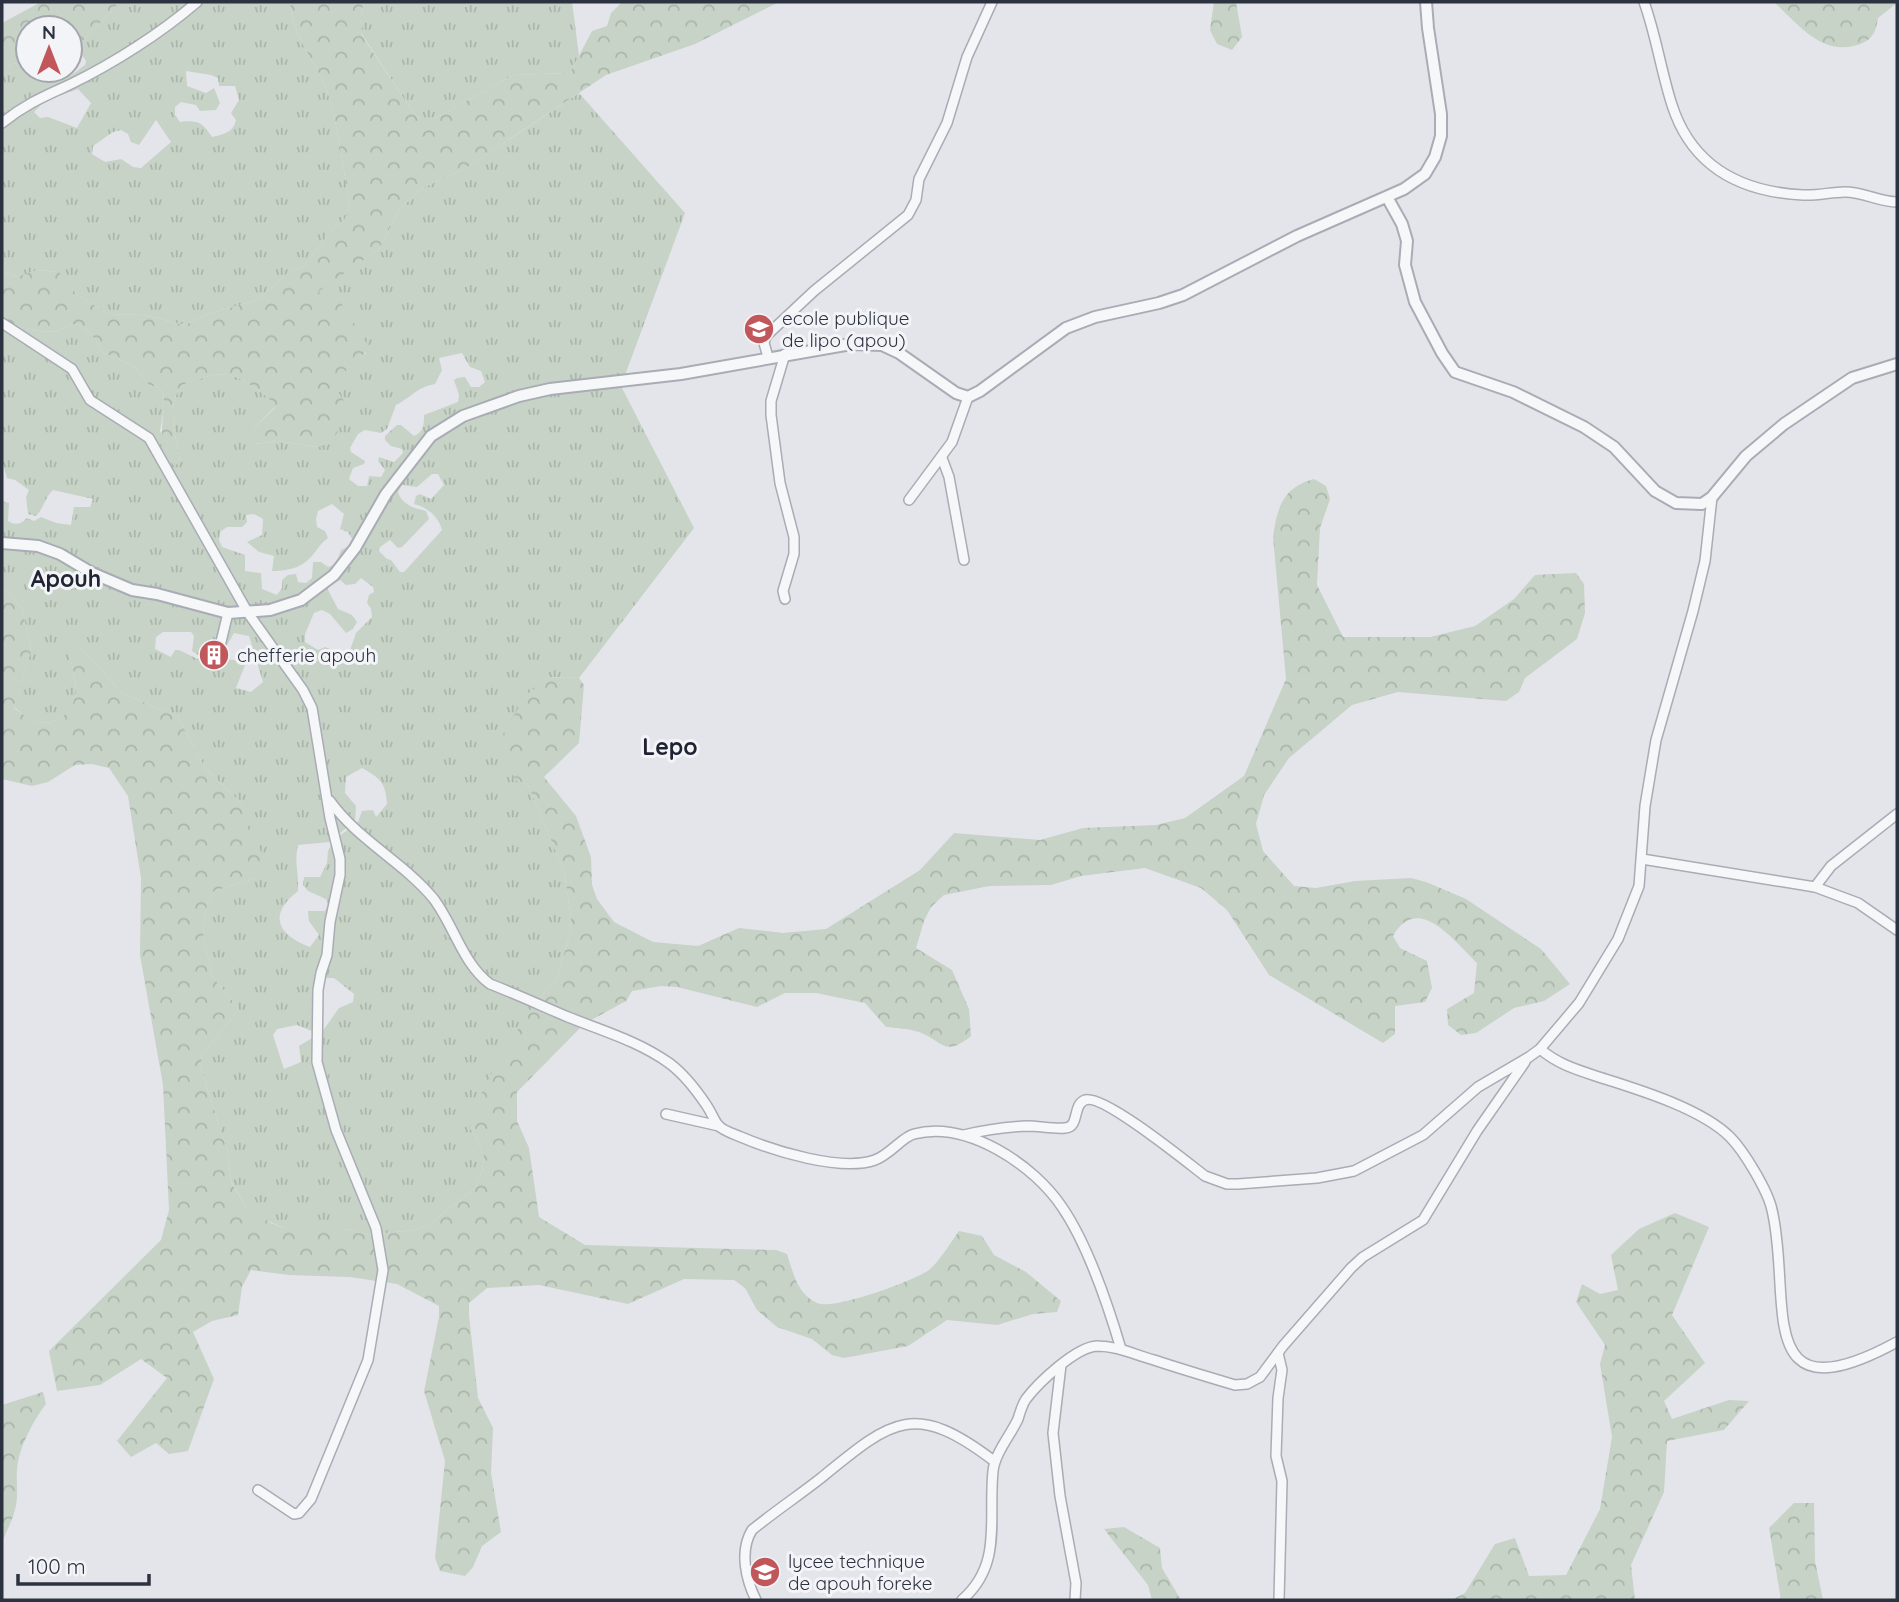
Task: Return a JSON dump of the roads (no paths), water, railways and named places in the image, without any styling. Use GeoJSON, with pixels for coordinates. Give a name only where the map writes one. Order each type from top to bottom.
{"type":"FeatureCollection","features":[{"type":"Feature","properties":{"kind":"street"},"geometry":{"type":"LineString","coordinates":[[2,123],[27,103],[72,83],[139,44],[175,21],[197,2]]}},
{"type":"Feature","properties":{"kind":"street"},"geometry":{"type":"LineString","coordinates":[[768,357],[764,342],[766,337],[814,291],[908,215],[913,208],[919,179],[947,123],[967,57],[992,2]]}},
{"type":"Feature","properties":{"kind":"street"},"geometry":{"type":"LineString","coordinates":[[908,500],[942,458],[956,435],[968,397],[1066,328],[1095,317],[1183,295],[1297,236],[1404,189],[1425,174],[1435,157],[1441,136],[1441,114],[1426,2]]}},
{"type":"Feature","properties":{"kind":"street"},"geometry":{"type":"LineString","coordinates":[[1644,2],[1672,106],[1687,137],[1718,170],[1738,183],[1781,193],[1812,195],[1846,192],[1869,195],[1886,202],[1897,202]]}},
{"type":"Feature","properties":{"kind":"street"},"geometry":{"type":"LineString","coordinates":[[1387,197],[1405,232],[1405,265],[1415,302],[1455,372],[1513,392],[1584,426],[1614,447],[1655,491],[1676,503],[1702,504],[1712,497],[1746,456],[1794,417],[1852,378],[1897,365]]}},
{"type":"Feature","properties":{"kind":"street"},"geometry":{"type":"LineString","coordinates":[[2,323],[72,369],[90,400],[149,438],[248,612],[309,701],[340,859],[340,875],[327,955],[318,990],[317,1062],[336,1130],[378,1236],[383,1270],[368,1360],[311,1499],[299,1513],[294,1514],[258,1490]]}},
{"type":"Feature","properties":{"kind":"street"},"geometry":{"type":"LineString","coordinates":[[2,543],[38,546],[60,554],[115,584],[228,613],[248,612],[288,605],[324,585],[355,548],[386,494],[431,436],[463,416],[519,396],[550,389],[681,374],[851,344],[883,345],[899,353],[956,393],[968,397]]}},
{"type":"Feature","properties":{"kind":"street"},"geometry":{"type":"LineString","coordinates":[[785,354],[771,408],[780,483],[794,537],[794,554],[783,591],[785,599]]}},
{"type":"Feature","properties":{"kind":"street"},"geometry":{"type":"LineString","coordinates":[[942,458],[949,477],[964,560]]}},
{"type":"Feature","properties":{"kind":"street"},"geometry":{"type":"LineString","coordinates":[[964,1135],[995,1128],[1067,1128],[1073,1124],[1082,1102],[1094,1100],[1114,1108],[1205,1176],[1219,1182],[1238,1185],[1317,1178],[1354,1171],[1403,1148],[1423,1135],[1478,1087],[1540,1049],[1579,1003],[1618,939],[1639,886],[1645,806],[1656,740],[1705,561],[1712,497]]}},
{"type":"Feature","properties":{"kind":"street"},"geometry":{"type":"LineString","coordinates":[[220,646],[228,613]]}},
{"type":"Feature","properties":{"kind":"street"},"geometry":{"type":"LineString","coordinates":[[329,800],[354,830],[433,899],[482,978],[490,984],[650,1051],[682,1073],[719,1126]]}},
{"type":"Feature","properties":{"kind":"street"},"geometry":{"type":"LineString","coordinates":[[1815,887],[1831,866],[1897,814]]}},
{"type":"Feature","properties":{"kind":"street"},"geometry":{"type":"LineString","coordinates":[[1642,859],[1815,887],[1858,903],[1897,930]]}},
{"type":"Feature","properties":{"kind":"street"},"geometry":{"type":"LineString","coordinates":[[1540,1049],[1568,1068],[1654,1097],[1711,1120],[1732,1139],[1746,1157],[1772,1209],[1784,1329],[1792,1349],[1807,1366],[1826,1370],[1842,1366],[1866,1358],[1897,1342]]}},
{"type":"Feature","properties":{"kind":"street"},"geometry":{"type":"LineString","coordinates":[[962,1600],[980,1580],[989,1559],[994,1461],[1010,1436],[1025,1401],[1061,1365],[1084,1349],[1095,1346],[1121,1349],[1236,1385],[1247,1384],[1260,1377],[1357,1262],[1423,1220],[1477,1130],[1529,1058]]}},
{"type":"Feature","properties":{"kind":"street"},"geometry":{"type":"LineString","coordinates":[[666,1114],[719,1126],[760,1144],[806,1158],[843,1163],[866,1163],[892,1151],[914,1133],[935,1131],[964,1135],[1002,1152],[1034,1177],[1061,1205],[1101,1288],[1121,1349]]}},
{"type":"Feature","properties":{"kind":"street"},"geometry":{"type":"LineString","coordinates":[[1278,1353],[1283,1370],[1278,1398],[1276,1456],[1282,1481],[1279,1600]]}},
{"type":"Feature","properties":{"kind":"street"},"geometry":{"type":"LineString","coordinates":[[1061,1365],[1053,1433],[1059,1496],[1076,1583],[1074,1600]]}},
{"type":"Feature","properties":{"kind":"street"},"geometry":{"type":"LineString","coordinates":[[755,1600],[746,1578],[747,1538],[751,1530],[853,1450],[879,1434],[900,1424],[936,1426],[970,1442],[994,1461]]}},
{"type":"Feature","properties":{"kind":"place","name":"ecole publique de lipo (apou)"},"geometry":{"type":"Point","coordinates":[759,329]}},
{"type":"Feature","properties":{"kind":"place","name":"chefferie apouh"},"geometry":{"type":"Point","coordinates":[214,655]}},
{"type":"Feature","properties":{"kind":"place","name":"lycee technique de apouh foreke"},"geometry":{"type":"Point","coordinates":[765,1572]}},
{"type":"Feature","properties":{"kind":"district","name":"Apouh"},"geometry":{"type":"Point","coordinates":[66,578]}},
{"type":"Feature","properties":{"kind":"district","name":"Lepo"},"geometry":{"type":"Point","coordinates":[670,746]}}]}
